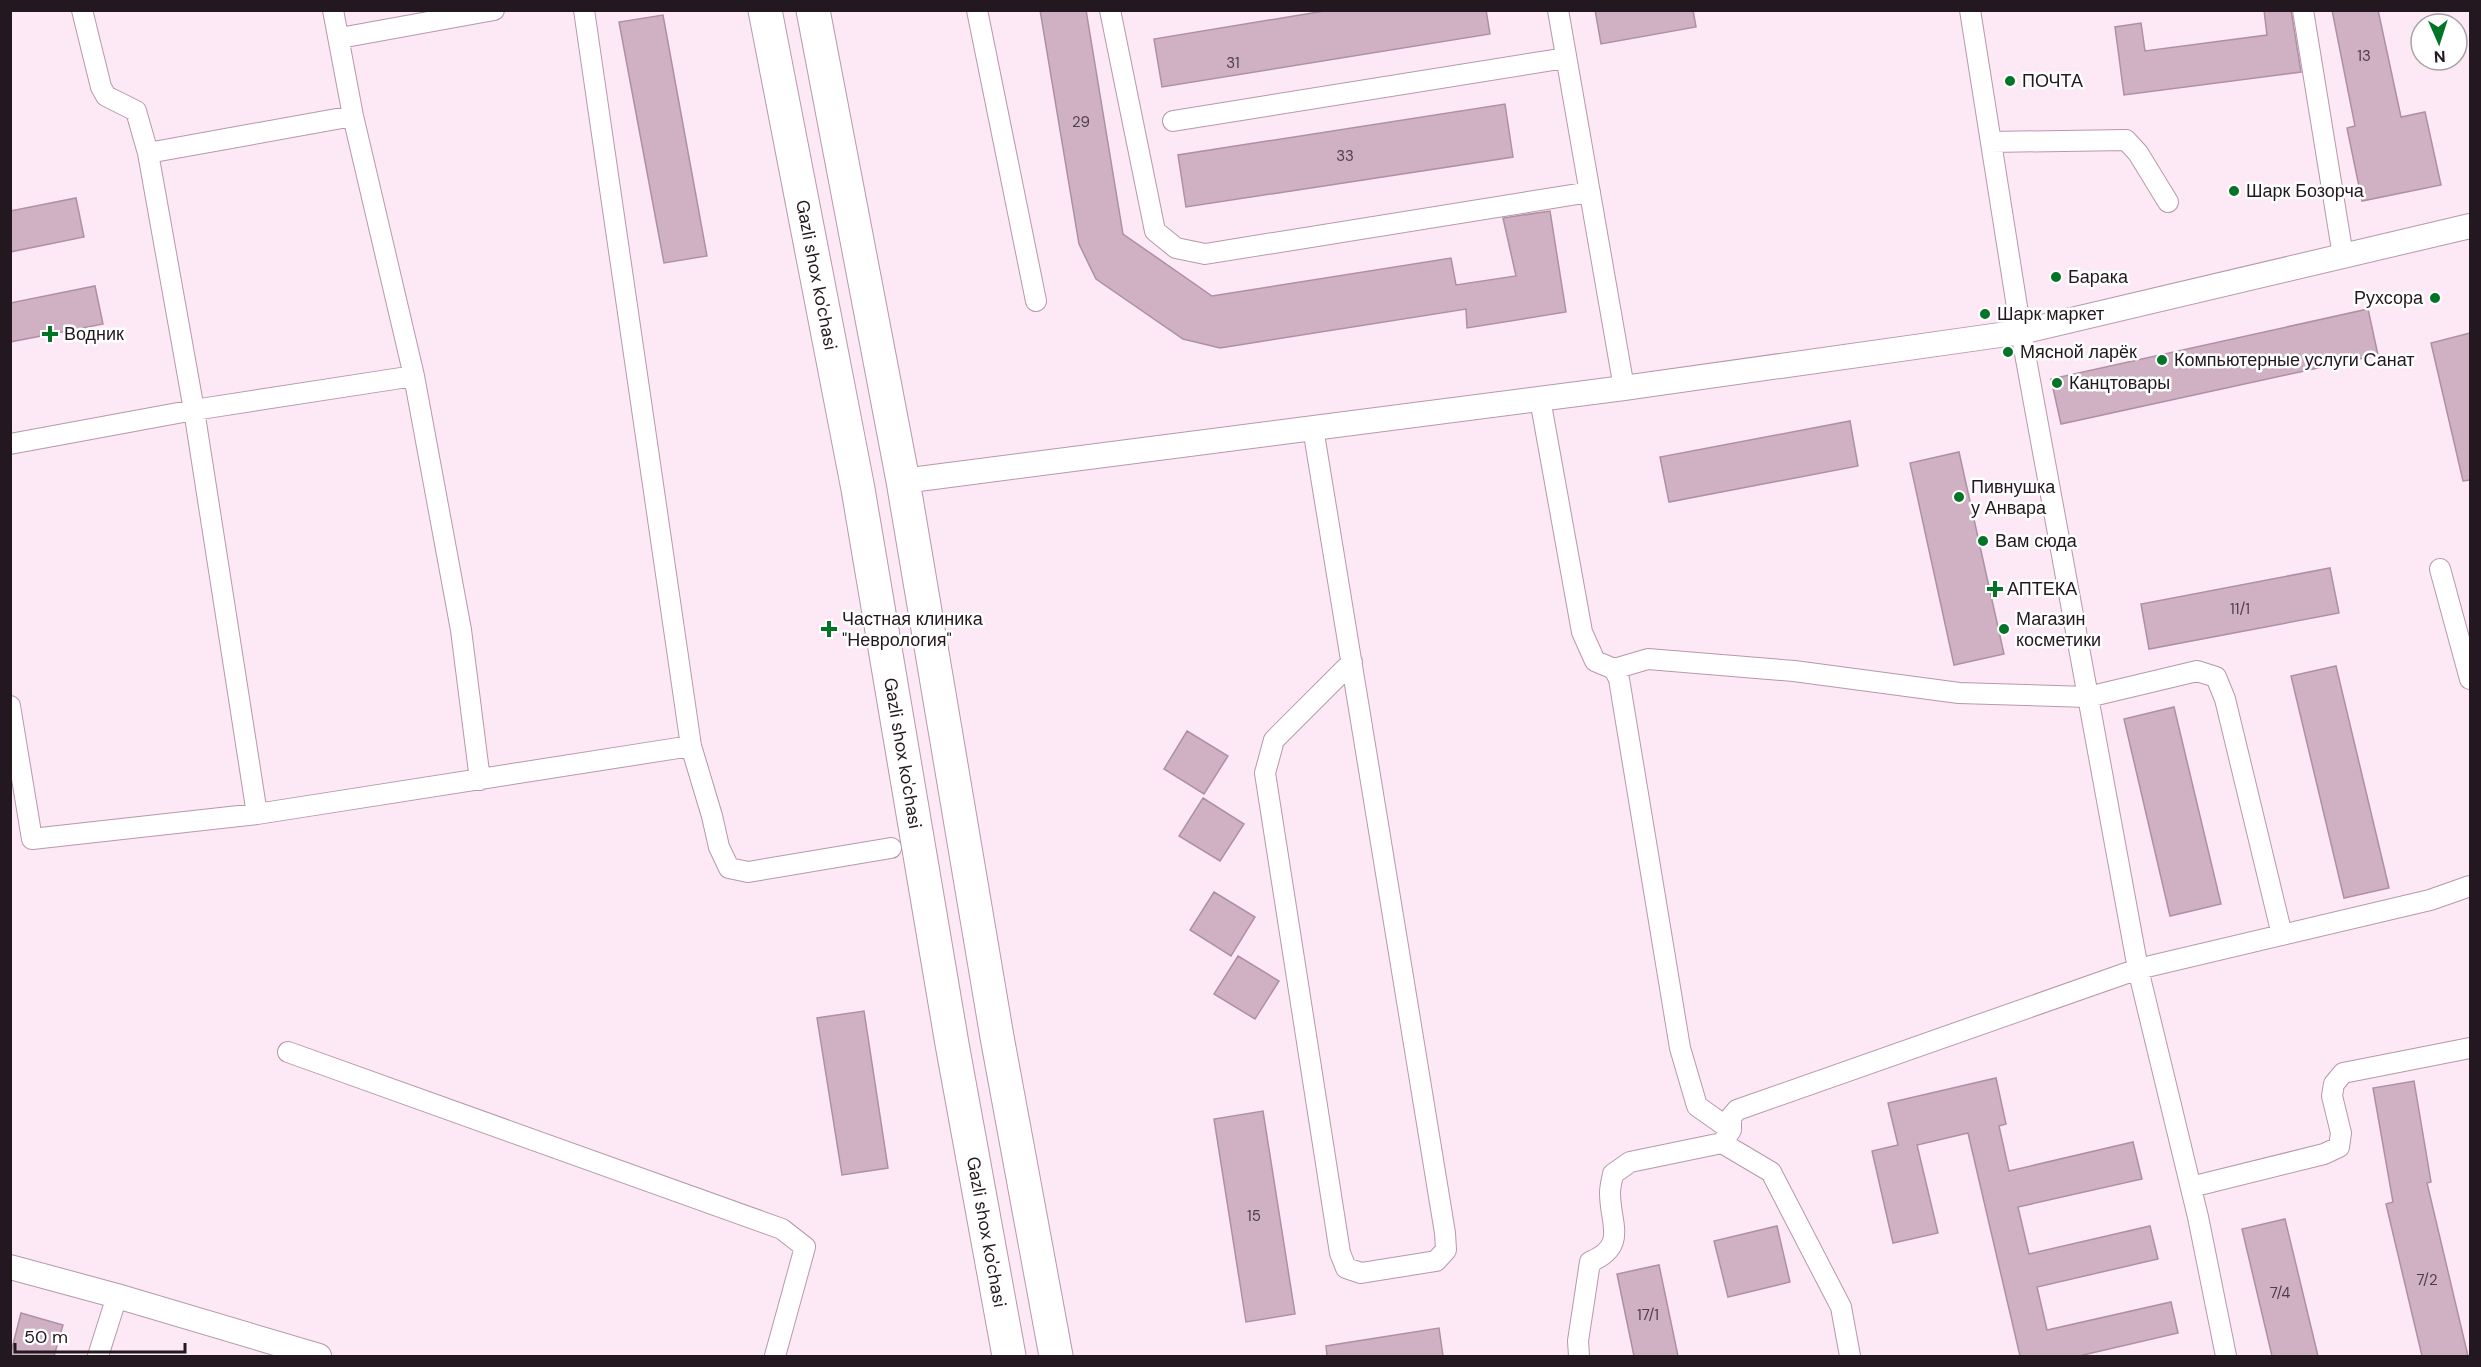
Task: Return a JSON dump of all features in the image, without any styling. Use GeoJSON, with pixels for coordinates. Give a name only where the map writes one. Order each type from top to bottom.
{"type":"FeatureCollection","features":[{"type":"Feature","properties":{"kind":"highway","name":"Gazli shox ko'chasi"},"geometry":{"type":"LineString","coordinates":[[765,10],[858,489],[952,1044],[1009,1356]]}},
{"type":"Feature","properties":{"kind":"highway"},"geometry":{"type":"LineString","coordinates":[[813,10],[903,481],[998,1037],[1056,1356]]}},
{"type":"Feature","properties":{"kind":"street"},"geometry":{"type":"LineString","coordinates":[[82,10],[105,96],[136,111],[148,153],[194,411],[257,814]]}},
{"type":"Feature","properties":{"kind":"street"},"geometry":{"type":"LineString","coordinates":[[333,10],[353,116],[414,376],[461,630],[480,780]]}},
{"type":"Feature","properties":{"kind":"street"},"geometry":{"type":"LineString","coordinates":[[340,38],[494,10]]}},
{"type":"Feature","properties":{"kind":"street"},"geometry":{"type":"LineString","coordinates":[[584,10],[691,747],[712,816],[718,847],[729,868],[748,872],[891,848]]}},
{"type":"Feature","properties":{"kind":"street"},"geometry":{"type":"LineString","coordinates":[[976,10],[1036,301]]}},
{"type":"Feature","properties":{"kind":"street"},"geometry":{"type":"LineString","coordinates":[[1110,10],[1155,231],[1176,248],[1205,254],[1590,192]]}},
{"type":"Feature","properties":{"kind":"street"},"geometry":{"type":"LineString","coordinates":[[1558,10],[1624,388]]}},
{"type":"Feature","properties":{"kind":"street"},"geometry":{"type":"LineString","coordinates":[[1970,10],[2020,332],[2138,969],[2191,1187],[2226,1356]]}},
{"type":"Feature","properties":{"kind":"street"},"geometry":{"type":"LineString","coordinates":[[2303,10],[2343,256]]}},
{"type":"Feature","properties":{"kind":"street"},"geometry":{"type":"LineString","coordinates":[[1173,121],[1566,58]]}},
{"type":"Feature","properties":{"kind":"street"},"geometry":{"type":"LineString","coordinates":[[148,153],[353,116]]}},
{"type":"Feature","properties":{"kind":"street"},"geometry":{"type":"LineString","coordinates":[[1990,142],[2126,140],[2138,153],[2168,202]]}},
{"type":"Feature","properties":{"kind":"street"},"geometry":{"type":"LineString","coordinates":[[903,481],[1624,388],[2020,332],[2470,226]]}},
{"type":"Feature","properties":{"kind":"street"},"geometry":{"type":"LineString","coordinates":[[10,444],[194,411],[414,376]]}},
{"type":"Feature","properties":{"kind":"street"},"geometry":{"type":"LineString","coordinates":[[1540,399],[1582,632],[1595,661],[1614,669],[1648,659],[1794,671],[1959,693],[2088,697],[2197,671],[2216,677],[2225,699],[2282,935]]}},
{"type":"Feature","properties":{"kind":"street"},"geometry":{"type":"LineString","coordinates":[[1313,428],[1352,662],[1443,1221],[1446,1250],[1436,1261],[1361,1273],[1346,1268],[1340,1253],[1265,773],[1274,740],[1352,662]]}},
{"type":"Feature","properties":{"kind":"street"},"geometry":{"type":"LineString","coordinates":[[2440,569],[2470,679]]}},
{"type":"Feature","properties":{"kind":"street"},"geometry":{"type":"LineString","coordinates":[[1614,669],[1619,679],[1680,1048],[1697,1106],[1726,1136],[1771,1172],[1841,1307],[1850,1356]]}},
{"type":"Feature","properties":{"kind":"street"},"geometry":{"type":"LineString","coordinates":[[10,706],[32,839],[257,814],[691,747]]}},
{"type":"Feature","properties":{"kind":"street"},"geometry":{"type":"LineString","coordinates":[[1726,1136],[1731,1117],[1737,1110],[2138,969],[2430,900],[2470,886]]}},
{"type":"Feature","properties":{"kind":"street"},"geometry":{"type":"LineString","coordinates":[[2191,1187],[2324,1154],[2339,1147],[2341,1133],[2332,1096],[2334,1084],[2343,1073],[2470,1048]]}},
{"type":"Feature","properties":{"kind":"street"},"geometry":{"type":"LineString","coordinates":[[288,1052],[782,1229],[804,1247],[775,1356]]}},
{"type":"Feature","properties":{"kind":"street"},"geometry":{"type":"LineString","coordinates":[[1579,1356],[1578,1341],[1590,1262],[1605,1256],[1616,1238],[1610,1192],[1613,1173],[1630,1162],[1726,1136]]}},
{"type":"Feature","properties":{"kind":"street"},"geometry":{"type":"LineString","coordinates":[[10,1267],[319,1356]]}},
{"type":"Feature","properties":{"kind":"street"},"geometry":{"type":"LineString","coordinates":[[98,1356],[117,1296]]}},
{"type":"Feature","properties":{"kind":"building"},"geometry":{"type":"Polygon","coordinates":[[[1040,10],[1086,10],[1123,234],[1212,296],[1451,258],[1456,285],[1516,276],[1503,218],[1550,211],[1566,312],[1467,328],[1466,309],[1220,348],[1183,339],[1096,279],[1079,244],[1040,10]]]}},
{"type":"Feature","properties":{"kind":"building"},"geometry":{"type":"Polygon","coordinates":[[[1330,10],[1486,10],[1490,34],[1162,87],[1154,39],[1330,10]]]}},
{"type":"Feature","properties":{"kind":"building"},"geometry":{"type":"Polygon","coordinates":[[[1595,10],[1693,10],[1696,27],[1601,44],[1595,10]]]}},
{"type":"Feature","properties":{"kind":"building"},"geometry":{"type":"Polygon","coordinates":[[[2264,10],[2291,10],[2301,72],[2124,95],[2115,27],[2141,23],[2145,51],[2267,35],[2264,10]]]}},
{"type":"Feature","properties":{"kind":"building"},"geometry":{"type":"Polygon","coordinates":[[[2332,10],[2378,10],[2401,117],[2425,112],[2441,185],[2362,201],[2347,128],[2355,126],[2332,10]]]}},
{"type":"Feature","properties":{"kind":"building"},"geometry":{"type":"Polygon","coordinates":[[[663,15],[707,256],[664,263],[619,22],[663,15]]]}},
{"type":"Feature","properties":{"kind":"building"},"geometry":{"type":"Polygon","coordinates":[[[1505,104],[1513,157],[1186,207],[1178,155],[1505,104]]]}},
{"type":"Feature","properties":{"kind":"building"},"geometry":{"type":"Polygon","coordinates":[[[76,198],[84,237],[10,252],[10,211],[76,198]]]}},
{"type":"Feature","properties":{"kind":"building"},"geometry":{"type":"Polygon","coordinates":[[[95,286],[103,324],[10,342],[10,303],[95,286]]]}},
{"type":"Feature","properties":{"kind":"building"},"geometry":{"type":"Polygon","coordinates":[[[2368,309],[2378,355],[2061,424],[2051,379],[2368,309]]]}},
{"type":"Feature","properties":{"kind":"building"},"geometry":{"type":"Polygon","coordinates":[[[2470,333],[2470,480],[2463,481],[2431,343],[2470,333]]]}},
{"type":"Feature","properties":{"kind":"building"},"geometry":{"type":"Polygon","coordinates":[[[1850,421],[1858,466],[1669,502],[1660,457],[1850,421]]]}},
{"type":"Feature","properties":{"kind":"building"},"geometry":{"type":"Polygon","coordinates":[[[1959,452],[2004,654],[1954,665],[1910,463],[1959,452]]]}},
{"type":"Feature","properties":{"kind":"building"},"geometry":{"type":"Polygon","coordinates":[[[2330,568],[2339,613],[2149,649],[2141,604],[2330,568]]]}},
{"type":"Feature","properties":{"kind":"building"},"geometry":{"type":"Polygon","coordinates":[[[2336,666],[2389,888],[2344,898],[2291,676],[2336,666]]]}},
{"type":"Feature","properties":{"kind":"building"},"geometry":{"type":"Polygon","coordinates":[[[2174,707],[2221,904],[2170,916],[2124,719],[2174,707]]]}},
{"type":"Feature","properties":{"kind":"building"},"geometry":{"type":"Polygon","coordinates":[[[1187,731],[1228,756],[1204,794],[1164,769],[1187,731]]]}},
{"type":"Feature","properties":{"kind":"building"},"geometry":{"type":"Polygon","coordinates":[[[1203,798],[1244,824],[1220,861],[1179,836],[1203,798]]]}},
{"type":"Feature","properties":{"kind":"building"},"geometry":{"type":"Polygon","coordinates":[[[1214,892],[1255,917],[1231,956],[1190,930],[1214,892]]]}},
{"type":"Feature","properties":{"kind":"building"},"geometry":{"type":"Polygon","coordinates":[[[1238,956],[1279,981],[1255,1019],[1214,994],[1238,956]]]}},
{"type":"Feature","properties":{"kind":"building"},"geometry":{"type":"Polygon","coordinates":[[[864,1011],[888,1168],[842,1175],[817,1018],[864,1011]]]}},
{"type":"Feature","properties":{"kind":"building"},"geometry":{"type":"Polygon","coordinates":[[[1996,1078],[2006,1124],[1999,1126],[2009,1171],[2133,1142],[2142,1179],[2018,1207],[2029,1254],[2150,1226],[2158,1259],[2037,1287],[2047,1330],[2171,1302],[2178,1333],[2079,1356],[2020,1356],[1968,1133],[1917,1145],[1938,1233],[1893,1243],[1872,1151],[1898,1145],[1888,1103],[1996,1078]]]}},
{"type":"Feature","properties":{"kind":"building"},"geometry":{"type":"Polygon","coordinates":[[[2414,1081],[2431,1182],[2427,1183],[2468,1356],[2422,1356],[2386,1204],[2393,1202],[2373,1088],[2414,1081]]]}},
{"type":"Feature","properties":{"kind":"building"},"geometry":{"type":"Polygon","coordinates":[[[1263,1111],[1295,1314],[1246,1322],[1214,1119],[1263,1111]]]}},
{"type":"Feature","properties":{"kind":"building"},"geometry":{"type":"Polygon","coordinates":[[[2285,1219],[2318,1356],[2272,1356],[2242,1229],[2285,1219]]]}},
{"type":"Feature","properties":{"kind":"building"},"geometry":{"type":"Polygon","coordinates":[[[1777,1226],[1790,1282],[1728,1297],[1714,1241],[1777,1226]]]}},
{"type":"Feature","properties":{"kind":"building"},"geometry":{"type":"Polygon","coordinates":[[[1659,1265],[1678,1356],[1634,1356],[1617,1274],[1659,1265]]]}},
{"type":"Feature","properties":{"kind":"building"},"geometry":{"type":"Polygon","coordinates":[[[21,1313],[63,1325],[54,1356],[10,1356],[21,1313]]]}},
{"type":"Feature","properties":{"kind":"building"},"geometry":{"type":"Polygon","coordinates":[[[1439,1328],[1443,1356],[1327,1356],[1326,1346],[1439,1328]]]}},
{"type":"Feature","properties":{"kind":"place","name":"ПОЧТА"},"geometry":{"type":"Point","coordinates":[2010,81]}},
{"type":"Feature","properties":{"kind":"place","name":"Шарк Бозорча"},"geometry":{"type":"Point","coordinates":[2234,191]}},
{"type":"Feature","properties":{"kind":"place","name":"Барака"},"geometry":{"type":"Point","coordinates":[2056,277]}},
{"type":"Feature","properties":{"kind":"place","name":"Рухсора"},"geometry":{"type":"Point","coordinates":[2435,298]}},
{"type":"Feature","properties":{"kind":"place","name":"Шарк маркет"},"geometry":{"type":"Point","coordinates":[1985,314]}},
{"type":"Feature","properties":{"kind":"place","name":"Водник"},"geometry":{"type":"Point","coordinates":[50,334]}},
{"type":"Feature","properties":{"kind":"place","name":"Мясной ларёк"},"geometry":{"type":"Point","coordinates":[2008,352]}},
{"type":"Feature","properties":{"kind":"place","name":"Компьютерные услуги Санат"},"geometry":{"type":"Point","coordinates":[2162,360]}},
{"type":"Feature","properties":{"kind":"place","name":"Канцтовары"},"geometry":{"type":"Point","coordinates":[2057,383]}},
{"type":"Feature","properties":{"kind":"place","name":"Пивнушка у Анвара"},"geometry":{"type":"Point","coordinates":[1959,497]}},
{"type":"Feature","properties":{"kind":"place","name":"Вам сюда"},"geometry":{"type":"Point","coordinates":[1983,541]}},
{"type":"Feature","properties":{"kind":"place","name":"АПТЕКА"},"geometry":{"type":"Point","coordinates":[1995,589]}},
{"type":"Feature","properties":{"kind":"place","name":"Частная клиника \"Неврология\""},"geometry":{"type":"Point","coordinates":[829,629]}},
{"type":"Feature","properties":{"kind":"place","name":"Магазин косметики"},"geometry":{"type":"Point","coordinates":[2004,629]}}]}
